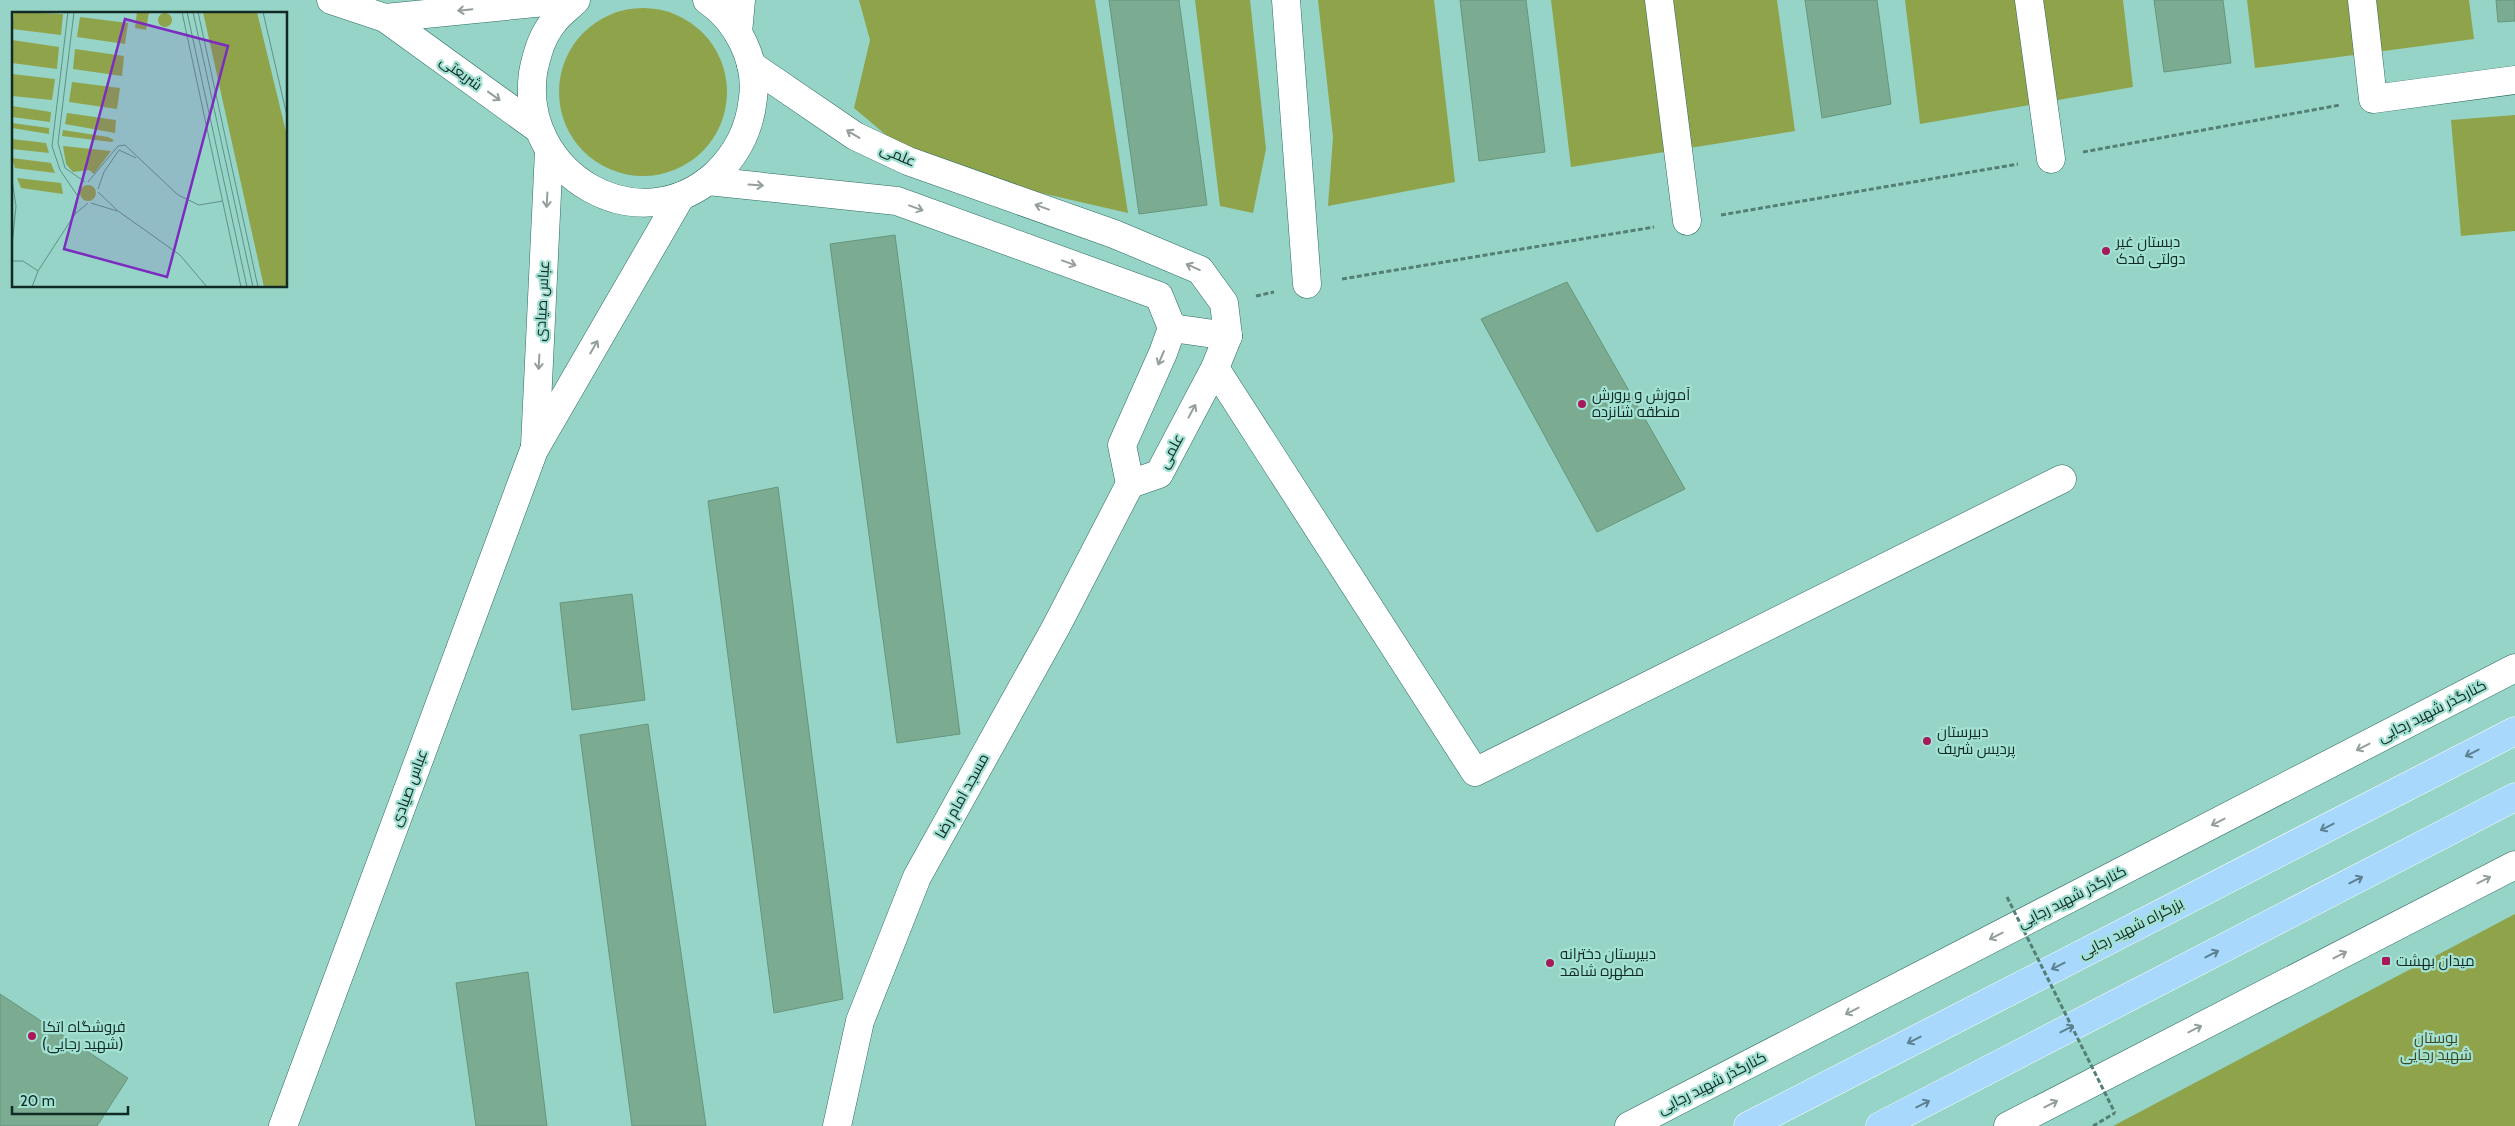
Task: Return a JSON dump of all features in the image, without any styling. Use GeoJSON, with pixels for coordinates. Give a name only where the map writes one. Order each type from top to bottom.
{"type":"FeatureCollection","features":[{"type":"Feature","properties":{"kind":"highway","name":"بزرگراه شهید رجایی"},"geometry":{"type":"LineString","coordinates":[[1748,1126],[2515,731]]}},
{"type":"Feature","properties":{"kind":"highway"},"geometry":{"type":"LineString","coordinates":[[1880,1126],[2515,797]]}},
{"type":"Feature","properties":{"kind":"street","name":"شریعتی"},"geometry":{"type":"LineString","coordinates":[[331,0],[385,18],[543,140]]}},
{"type":"Feature","properties":{"kind":"street","name":"شریعتی"},"geometry":{"type":"LineString","coordinates":[[385,18],[566,0]]}},
{"type":"Feature","properties":{"kind":"street"},"geometry":{"type":"LineString","coordinates":[[576,0],[551,25],[536,57],[530,92],[543,140],[562,169],[578,182],[597,193],[639,202],[660,201],[681,196],[708,181],[732,156],[742,142],[751,118],[754,92],[751,65],[738,33],[717,6],[707,0]]}},
{"type":"Feature","properties":{"kind":"street"},"geometry":{"type":"LineString","coordinates":[[738,33],[741,0]]}},
{"type":"Feature","properties":{"kind":"street"},"geometry":{"type":"LineString","coordinates":[[1286,0],[1307,284]]}},
{"type":"Feature","properties":{"kind":"street"},"geometry":{"type":"LineString","coordinates":[[1659,0],[1686,221]]}},
{"type":"Feature","properties":{"kind":"street"},"geometry":{"type":"LineString","coordinates":[[2029,0],[2051,158]]}},
{"type":"Feature","properties":{"kind":"street"},"geometry":{"type":"LineString","coordinates":[[2362,0],[2373,99],[2515,80]]}},
{"type":"Feature","properties":{"kind":"street","name":"علمی"},"geometry":{"type":"LineString","coordinates":[[751,65],[855,136],[908,161],[1114,234],[1200,270],[1224,304],[1228,336],[1214,368],[1159,474],[1130,484]]}},
{"type":"Feature","properties":{"kind":"street","name":"عباس صیادی"},"geometry":{"type":"LineString","coordinates":[[534,450],[543,140]]}},
{"type":"Feature","properties":{"kind":"street"},"geometry":{"type":"LineString","coordinates":[[708,181],[896,201],[1159,296],[1172,328],[1163,353],[1122,445],[1130,484]]}},
{"type":"Feature","properties":{"kind":"street","name":"عباس صیادی"},"geometry":{"type":"LineString","coordinates":[[283,1126],[534,450],[681,196]]}},
{"type":"Feature","properties":{"kind":"street"},"geometry":{"type":"LineString","coordinates":[[1172,328],[1228,336]]}},
{"type":"Feature","properties":{"kind":"street"},"geometry":{"type":"LineString","coordinates":[[1214,368],[1475,772],[2062,479]]}},
{"type":"Feature","properties":{"kind":"street","name":"مسجد امام رضا"},"geometry":{"type":"LineString","coordinates":[[837,1126],[860,1021],[917,877],[1056,627],[1130,484]]}},
{"type":"Feature","properties":{"kind":"street","name":"کنارگذر شهید رجایی"},"geometry":{"type":"LineString","coordinates":[[1629,1126],[2515,668]]}},
{"type":"Feature","properties":{"kind":"street"},"geometry":{"type":"LineString","coordinates":[[2008,1126],[2515,864]]}},
{"type":"Feature","properties":{"kind":"path"},"geometry":{"type":"LineString","coordinates":[[1224,304],[1307,284],[2051,158],[2373,99]]}},
{"type":"Feature","properties":{"kind":"path"},"geometry":{"type":"LineString","coordinates":[[2007,897],[2115,1113],[2093,1126]]}},
{"type":"Feature","properties":{"kind":"green space"},"geometry":{"type":"Polygon","coordinates":[[[859,0],[1095,0],[1128,213],[923,166],[854,108],[870,40],[859,0]]]}},
{"type":"Feature","properties":{"kind":"green space"},"geometry":{"type":"Polygon","coordinates":[[[1195,0],[1250,0],[1266,149],[1253,213],[1220,206],[1195,0]]]}},
{"type":"Feature","properties":{"kind":"green space"},"geometry":{"type":"Polygon","coordinates":[[[1318,0],[1434,0],[1455,182],[1328,206],[1333,137],[1318,0]]]}},
{"type":"Feature","properties":{"kind":"green space"},"geometry":{"type":"Polygon","coordinates":[[[1551,0],[1777,0],[1795,131],[1571,167],[1551,0]]]}},
{"type":"Feature","properties":{"kind":"green space"},"geometry":{"type":"Polygon","coordinates":[[[1905,0],[2123,0],[2133,87],[1920,124],[1905,0]]]}},
{"type":"Feature","properties":{"kind":"green space"},"geometry":{"type":"Polygon","coordinates":[[[2247,0],[2469,0],[2474,39],[2255,68],[2247,0]]]}},
{"type":"Feature","properties":{"kind":"green space"},"geometry":{"type":"Polygon","coordinates":[[[651,8],[675,14],[703,32],[721,60],[726,76],[726,108],[721,124],[703,152],[690,162],[667,173],[635,176],[611,170],[583,152],[573,139],[562,116],[559,84],[565,60],[583,32],[596,22],[619,11],[651,8]]]}},
{"type":"Feature","properties":{"kind":"green space"},"geometry":{"type":"Polygon","coordinates":[[[2515,115],[2515,231],[2461,236],[2451,120],[2515,115]]]}},
{"type":"Feature","properties":{"kind":"green space","name":"بوستان شهید رجایی"},"geometry":{"type":"Polygon","coordinates":[[[2515,914],[2515,1126],[2113,1126],[2515,914]]]}},
{"type":"Feature","properties":{"kind":"building"},"geometry":{"type":"Polygon","coordinates":[[[1109,0],[1179,0],[1207,205],[1139,214],[1109,0]]]}},
{"type":"Feature","properties":{"kind":"building"},"geometry":{"type":"Polygon","coordinates":[[[1460,0],[1526,0],[1545,152],[1479,161],[1460,0]]]}},
{"type":"Feature","properties":{"kind":"building"},"geometry":{"type":"Polygon","coordinates":[[[1805,0],[1877,0],[1891,104],[1822,118],[1805,0]]]}},
{"type":"Feature","properties":{"kind":"building"},"geometry":{"type":"Polygon","coordinates":[[[2154,0],[2223,0],[2231,63],[2164,72],[2154,0]]]}},
{"type":"Feature","properties":{"kind":"building"},"geometry":{"type":"Polygon","coordinates":[[[2496,0],[2515,0],[2515,21],[2498,22],[2496,0]]]}},
{"type":"Feature","properties":{"kind":"building"},"geometry":{"type":"Polygon","coordinates":[[[895,235],[960,734],[897,743],[830,244],[895,235]]]}},
{"type":"Feature","properties":{"kind":"building","name":"آموزش و پرورش منطقه شانزده"},"geometry":{"type":"Polygon","coordinates":[[[1567,282],[1685,489],[1597,532],[1481,319],[1567,282]]]}},
{"type":"Feature","properties":{"kind":"building"},"geometry":{"type":"Polygon","coordinates":[[[778,487],[843,999],[774,1013],[708,501],[778,487]]]}},
{"type":"Feature","properties":{"kind":"building"},"geometry":{"type":"Polygon","coordinates":[[[632,594],[645,700],[572,710],[560,603],[632,594]]]}},
{"type":"Feature","properties":{"kind":"building"},"geometry":{"type":"Polygon","coordinates":[[[648,724],[706,1126],[632,1126],[580,735],[648,724]]]}},
{"type":"Feature","properties":{"kind":"building"},"geometry":{"type":"Polygon","coordinates":[[[528,972],[547,1126],[476,1126],[456,983],[528,972]]]}},
{"type":"Feature","properties":{"kind":"building","name":"فروشگاه اتکا (شهید رجایی)"},"geometry":{"type":"Polygon","coordinates":[[[0,994],[128,1078],[97,1126],[0,1126],[0,994]]]}},
{"type":"Feature","properties":{"kind":"place","name":"دبستان غیر دولتی فدک"},"geometry":{"type":"Point","coordinates":[2106,251]}},
{"type":"Feature","properties":{"kind":"place","name":"آموزش و پرورش منطقه شانزده"},"geometry":{"type":"Point","coordinates":[1582,404]}},
{"type":"Feature","properties":{"kind":"place","name":"دبیرستان پردیس شریف"},"geometry":{"type":"Point","coordinates":[1927,741]}},
{"type":"Feature","properties":{"kind":"place","name":"میدان بهشت"},"geometry":{"type":"Point","coordinates":[2386,961]}},
{"type":"Feature","properties":{"kind":"place","name":"دبیرستان دخترانه مطهره شاهد"},"geometry":{"type":"Point","coordinates":[1550,963]}},
{"type":"Feature","properties":{"kind":"place","name":"فروشگاه اتکا (شهید رجایی)"},"geometry":{"type":"Point","coordinates":[32,1036]}}]}
